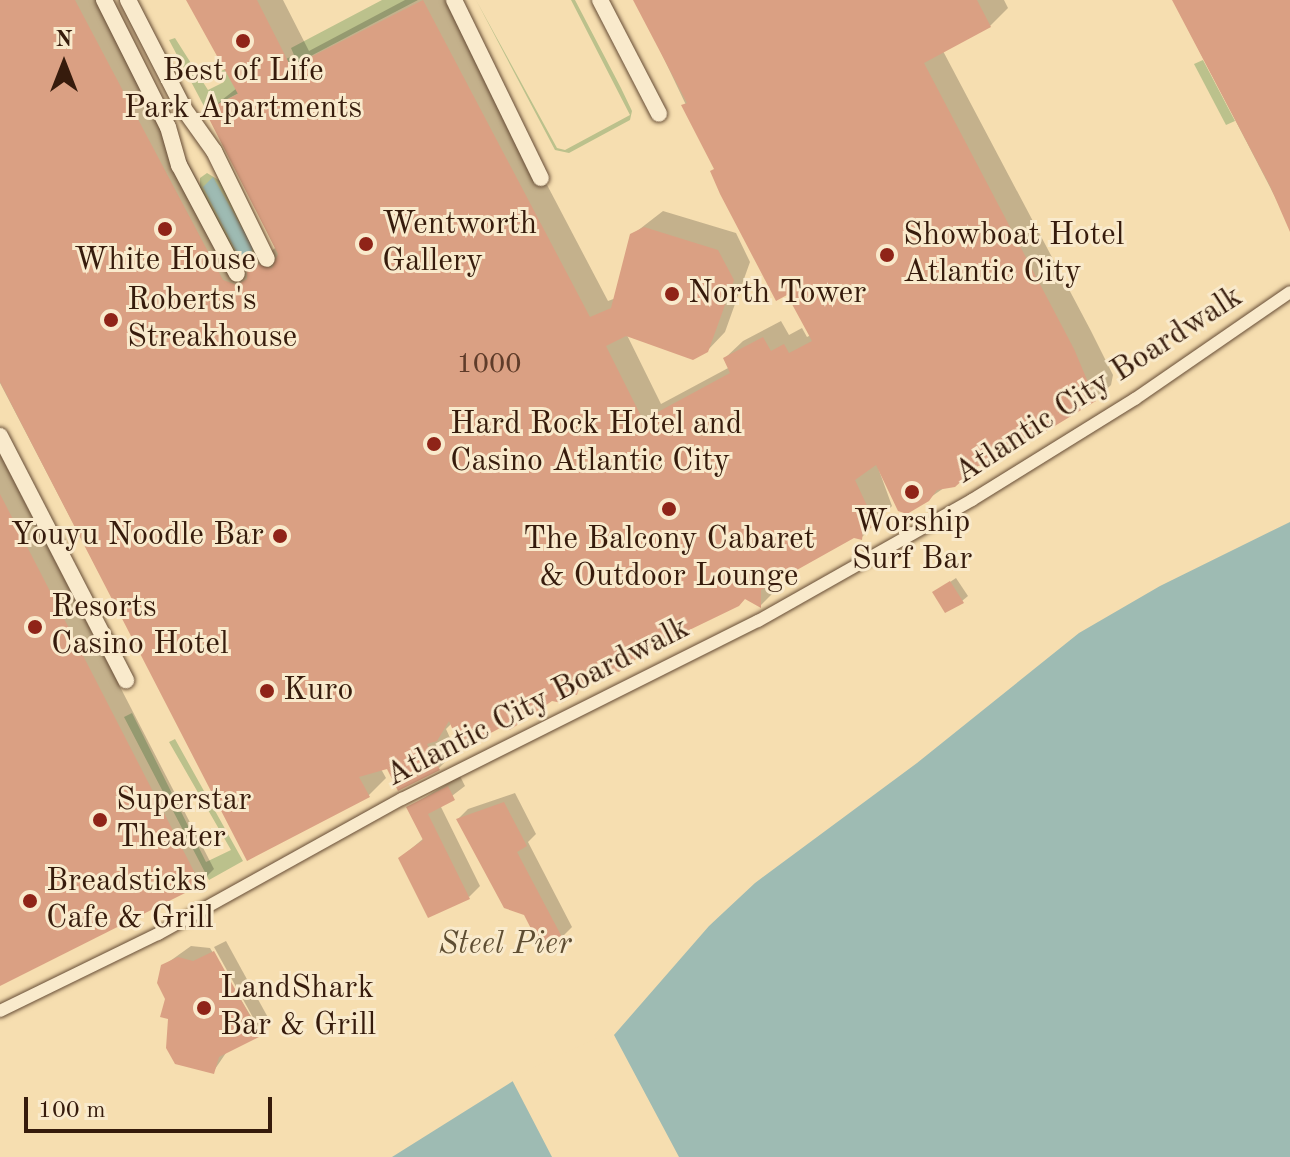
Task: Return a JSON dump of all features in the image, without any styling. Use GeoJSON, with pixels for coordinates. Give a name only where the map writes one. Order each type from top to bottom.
{"type":"FeatureCollection","features":[{"type":"Feature","properties":{"kind":"street"},"geometry":{"type":"LineString","coordinates":[[104,0],[168,127],[179,165],[237,274]]}},
{"type":"Feature","properties":{"kind":"street"},"geometry":{"type":"LineString","coordinates":[[128,0],[184,109],[214,151],[267,259]]}},
{"type":"Feature","properties":{"kind":"street"},"geometry":{"type":"LineString","coordinates":[[454,0],[541,178]]}},
{"type":"Feature","properties":{"kind":"street"},"geometry":{"type":"LineString","coordinates":[[600,0],[659,114]]}},
{"type":"Feature","properties":{"kind":"street","name":"Atlantic City Boardwalk"},"geometry":{"type":"LineString","coordinates":[[0,1011],[158,934],[402,799],[758,621],[972,500],[1135,399],[1290,292]]}},
{"type":"Feature","properties":{"kind":"street"},"geometry":{"type":"LineString","coordinates":[[0,436],[126,680]]}},
{"type":"Feature","properties":{"kind":"green space"},"geometry":{"type":"Polygon","coordinates":[[[382,0],[418,0],[280,72],[282,61],[294,55],[291,48],[382,0]]]}},
{"type":"Feature","properties":{"kind":"green space"},"geometry":{"type":"Polygon","coordinates":[[[476,0],[557,148],[565,150],[630,115],[571,0],[575,0],[621,88],[632,111],[630,120],[569,153],[555,150],[476,0]]]}},
{"type":"Feature","properties":{"kind":"green space"},"geometry":{"type":"Polygon","coordinates":[[[175,38],[208,90],[224,82],[219,72],[225,69],[260,82],[206,110],[169,40],[175,38]]]}},
{"type":"Feature","properties":{"kind":"green space"},"geometry":{"type":"Polygon","coordinates":[[[1203,60],[1235,121],[1226,125],[1194,64],[1203,60]]]}},
{"type":"Feature","properties":{"kind":"green space"},"geometry":{"type":"Polygon","coordinates":[[[207,173],[222,182],[262,256],[239,267],[200,191],[200,178],[207,173]]]}},
{"type":"Feature","properties":{"kind":"green space"},"geometry":{"type":"Polygon","coordinates":[[[132,713],[206,862],[231,850],[169,742],[175,739],[243,861],[209,880],[124,717],[132,713]]]}},
{"type":"Feature","properties":{"kind":"water"},"geometry":{"type":"Polygon","coordinates":[[[213,177],[253,247],[250,257],[239,257],[203,187],[213,177]]]}},
{"type":"Feature","properties":{"kind":"water"},"geometry":{"type":"Polygon","coordinates":[[[1290,522],[1290,1157],[392,1157],[513,1081],[614,1035],[709,926],[755,883],[917,763],[1079,633],[1160,586],[1290,522]]]}},
{"type":"Feature","properties":{"kind":"pier"},"geometry":{"type":"Polygon","coordinates":[[[612,1031],[679,1157],[552,1157],[511,1078],[612,1031]]]}},
{"type":"Feature","properties":{"kind":"building","name":"Hard Rock Hotel and Casino Atlantic City"},"geometry":{"type":"Polygon","coordinates":[[[0,0],[75,0],[223,280],[237,285],[247,279],[247,269],[257,264],[272,268],[278,254],[205,111],[238,94],[186,0],[257,0],[291,67],[423,0],[590,317],[611,308],[630,234],[644,227],[718,250],[734,280],[708,352],[693,360],[626,336],[606,346],[643,420],[730,373],[723,358],[763,337],[771,351],[784,344],[789,353],[812,341],[787,295],[776,301],[720,194],[710,171],[714,169],[681,105],[687,103],[633,0],[977,0],[991,27],[924,63],[1074,349],[1096,401],[992,464],[978,466],[955,487],[937,490],[929,501],[907,514],[898,511],[876,465],[855,480],[876,525],[863,532],[862,540],[854,538],[761,590],[761,608],[745,599],[739,606],[648,650],[619,672],[611,670],[580,686],[577,695],[566,695],[562,703],[552,701],[510,730],[502,727],[461,749],[449,721],[437,741],[427,744],[440,770],[398,791],[387,769],[359,777],[370,797],[247,861],[0,382],[0,0]]]}},
{"type":"Feature","properties":{"kind":"building"},"geometry":{"type":"Polygon","coordinates":[[[1172,0],[1290,0],[1290,232],[1270,186],[1172,0]]]}},
{"type":"Feature","properties":{"kind":"building","name":"Resorts Casino Hotel"},"geometry":{"type":"Polygon","coordinates":[[[0,494],[201,885],[0,986],[0,494]]]}},
{"type":"Feature","properties":{"kind":"building"},"geometry":{"type":"Polygon","coordinates":[[[950,581],[964,603],[945,613],[932,592],[950,581]]]}},
{"type":"Feature","properties":{"kind":"building"},"geometry":{"type":"Polygon","coordinates":[[[448,786],[455,800],[428,814],[470,899],[428,918],[398,858],[423,840],[406,807],[448,786]]]}},
{"type":"Feature","properties":{"kind":"building"},"geometry":{"type":"Polygon","coordinates":[[[504,802],[527,846],[517,852],[563,939],[542,950],[524,915],[504,908],[456,819],[504,802]]]}},
{"type":"Feature","properties":{"kind":"building","name":"LandShark Bar & Grill"},"geometry":{"type":"Polygon","coordinates":[[[214,951],[261,1036],[219,1057],[214,1074],[175,1064],[166,1048],[168,1019],[160,1017],[165,999],[157,983],[161,965],[178,957],[193,961],[214,951]]]}},
{"type":"Feature","properties":{"kind":"place","name":"Best of Life Park Apartments"},"geometry":{"type":"Point","coordinates":[243,41]}},
{"type":"Feature","properties":{"kind":"place","name":"White House"},"geometry":{"type":"Point","coordinates":[165,229]}},
{"type":"Feature","properties":{"kind":"place","name":"Wentworth Gallery"},"geometry":{"type":"Point","coordinates":[366,244]}},
{"type":"Feature","properties":{"kind":"place","name":"Showboat Hotel Atlantic City"},"geometry":{"type":"Point","coordinates":[887,255]}},
{"type":"Feature","properties":{"kind":"place","name":"North Tower"},"geometry":{"type":"Point","coordinates":[672,294]}},
{"type":"Feature","properties":{"kind":"place","name":"Roberts's Streakhouse"},"geometry":{"type":"Point","coordinates":[111,320]}},
{"type":"Feature","properties":{"kind":"place","name":"Hard Rock Hotel and Casino Atlantic City"},"geometry":{"type":"Point","coordinates":[434,444]}},
{"type":"Feature","properties":{"kind":"place","name":"Worship Surf Bar"},"geometry":{"type":"Point","coordinates":[912,492]}},
{"type":"Feature","properties":{"kind":"place","name":"The Balcony Cabaret & Outdoor Lounge"},"geometry":{"type":"Point","coordinates":[669,509]}},
{"type":"Feature","properties":{"kind":"place","name":"Youyu Noodle Bar"},"geometry":{"type":"Point","coordinates":[280,536]}},
{"type":"Feature","properties":{"kind":"place","name":"Resorts Casino Hotel"},"geometry":{"type":"Point","coordinates":[35,627]}},
{"type":"Feature","properties":{"kind":"place","name":"Kuro"},"geometry":{"type":"Point","coordinates":[267,691]}},
{"type":"Feature","properties":{"kind":"place","name":"Superstar Theater"},"geometry":{"type":"Point","coordinates":[100,820]}},
{"type":"Feature","properties":{"kind":"place","name":"Breadsticks Cafe & Grill"},"geometry":{"type":"Point","coordinates":[30,901]}},
{"type":"Feature","properties":{"kind":"place","name":"LandShark Bar & Grill"},"geometry":{"type":"Point","coordinates":[204,1008]}},
{"type":"Feature","properties":{"kind":"park label","name":"Steel Pier"},"geometry":{"type":"Point","coordinates":[505,945]}}]}
